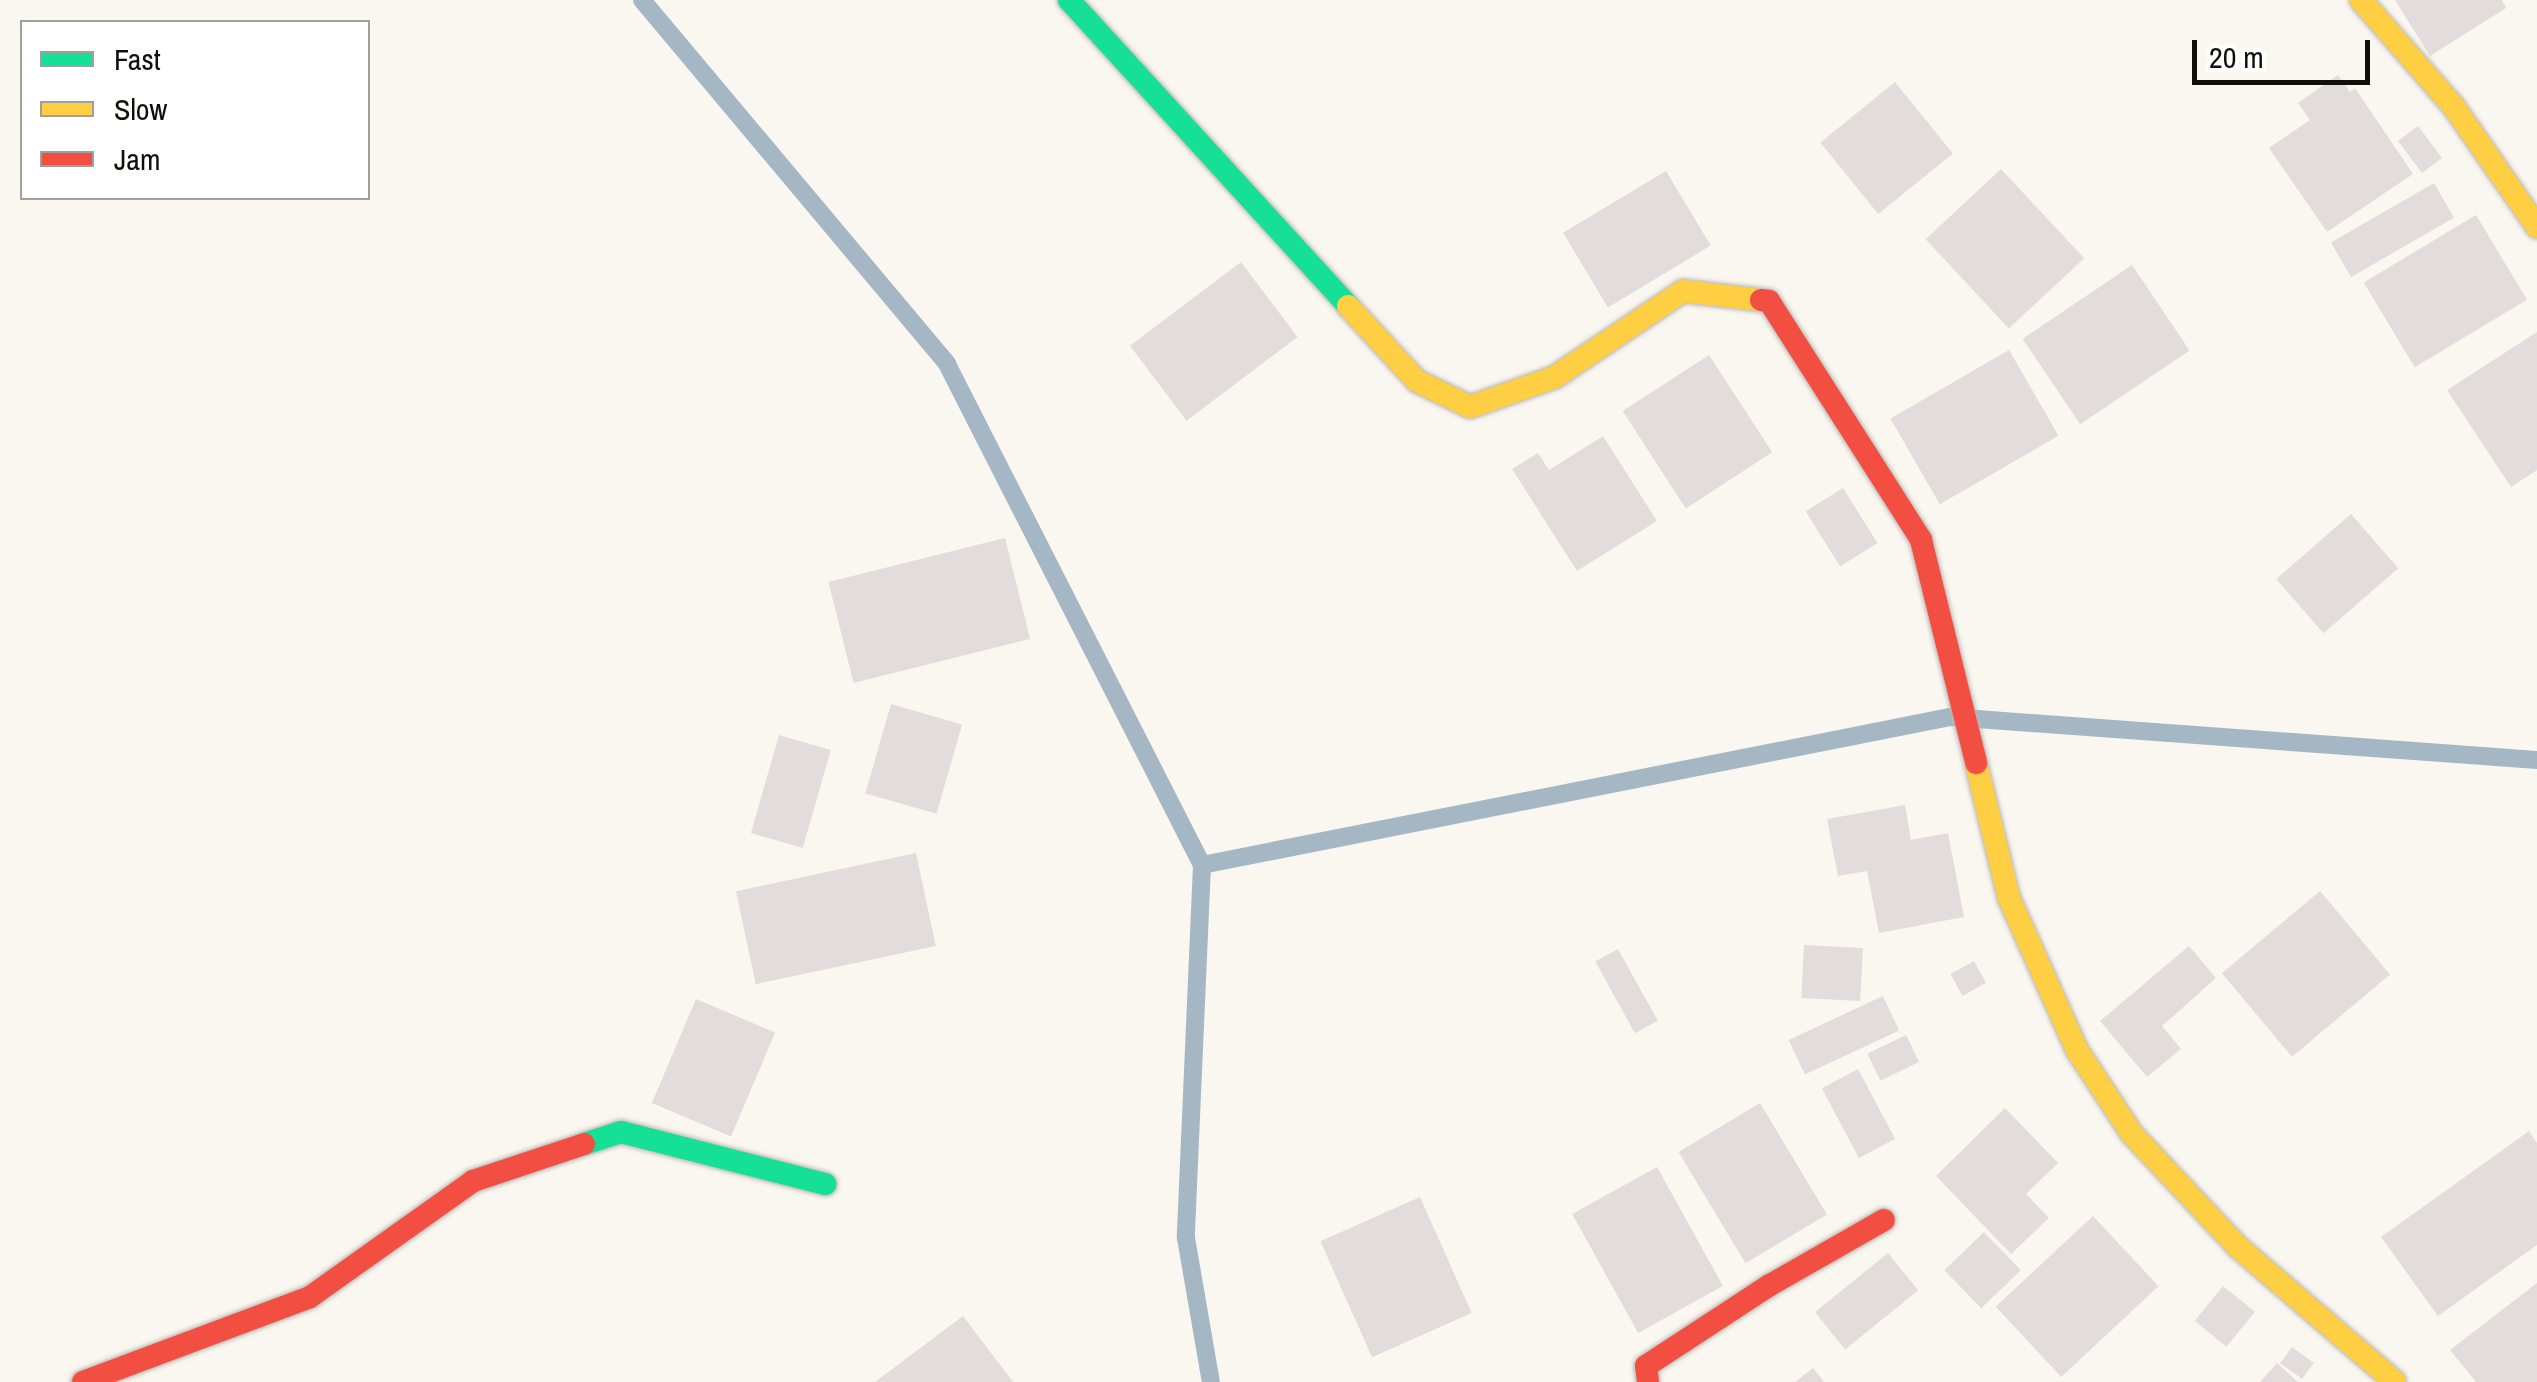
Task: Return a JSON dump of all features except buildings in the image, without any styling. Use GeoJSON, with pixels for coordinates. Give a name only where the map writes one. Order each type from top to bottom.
{"type":"FeatureCollection","features":[{"type":"Feature","properties":{"kind":"street"},"geometry":{"type":"LineString","coordinates":[[1068,0],[1416,381],[1470,407],[1555,377],[1683,291],[1769,301],[1921,540],[2009,898],[2078,1050],[2132,1134],[2237,1246],[2395,1382]]}},
{"type":"Feature","properties":{"kind":"street"},"geometry":{"type":"LineString","coordinates":[[2361,0],[2454,107],[2537,227]]}},
{"type":"Feature","properties":{"kind":"street"},"geometry":{"type":"LineString","coordinates":[[84,1382],[310,1297],[473,1181],[621,1132],[825,1184]]}},
{"type":"Feature","properties":{"kind":"street"},"geometry":{"type":"LineString","coordinates":[[1648,1382],[1646,1366],[1770,1284],[1884,1220]]}},
{"type":"Feature","properties":{"kind":"waterway"},"geometry":{"type":"LineString","coordinates":[[642,0],[947,364],[1202,865],[1186,1238],[1211,1382]]}},
{"type":"Feature","properties":{"kind":"waterway"},"geometry":{"type":"LineString","coordinates":[[1202,865],[1950,717],[2537,760]]}},
{"type":"Feature","properties":{"kind":"traffic: fast"},"geometry":{"type":"LineString","coordinates":[[1069,0],[1348,306]]}},
{"type":"Feature","properties":{"kind":"traffic: fast"},"geometry":{"type":"LineString","coordinates":[[584,1144],[621,1132],[825,1184]]}},
{"type":"Feature","properties":{"kind":"traffic: slow"},"geometry":{"type":"LineString","coordinates":[[2361,0],[2454,107],[2537,227]]}},
{"type":"Feature","properties":{"kind":"traffic: slow"},"geometry":{"type":"LineString","coordinates":[[1348,306],[1417,381],[1470,407],[1555,377],[1683,291],[1761,300]]}},
{"type":"Feature","properties":{"kind":"traffic: slow"},"geometry":{"type":"LineString","coordinates":[[1976,763],[2009,898],[2077,1050],[2132,1134],[2237,1246],[2395,1382]]}},
{"type":"Feature","properties":{"kind":"traffic: jam"},"geometry":{"type":"LineString","coordinates":[[1761,300],[1769,301],[1921,540],[1976,763]]}},
{"type":"Feature","properties":{"kind":"traffic: jam"},"geometry":{"type":"LineString","coordinates":[[83,1382],[310,1297],[473,1181],[584,1144]]}},
{"type":"Feature","properties":{"kind":"traffic: jam"},"geometry":{"type":"LineString","coordinates":[[1648,1382],[1646,1366],[1770,1285],[1884,1220]]}}]}
